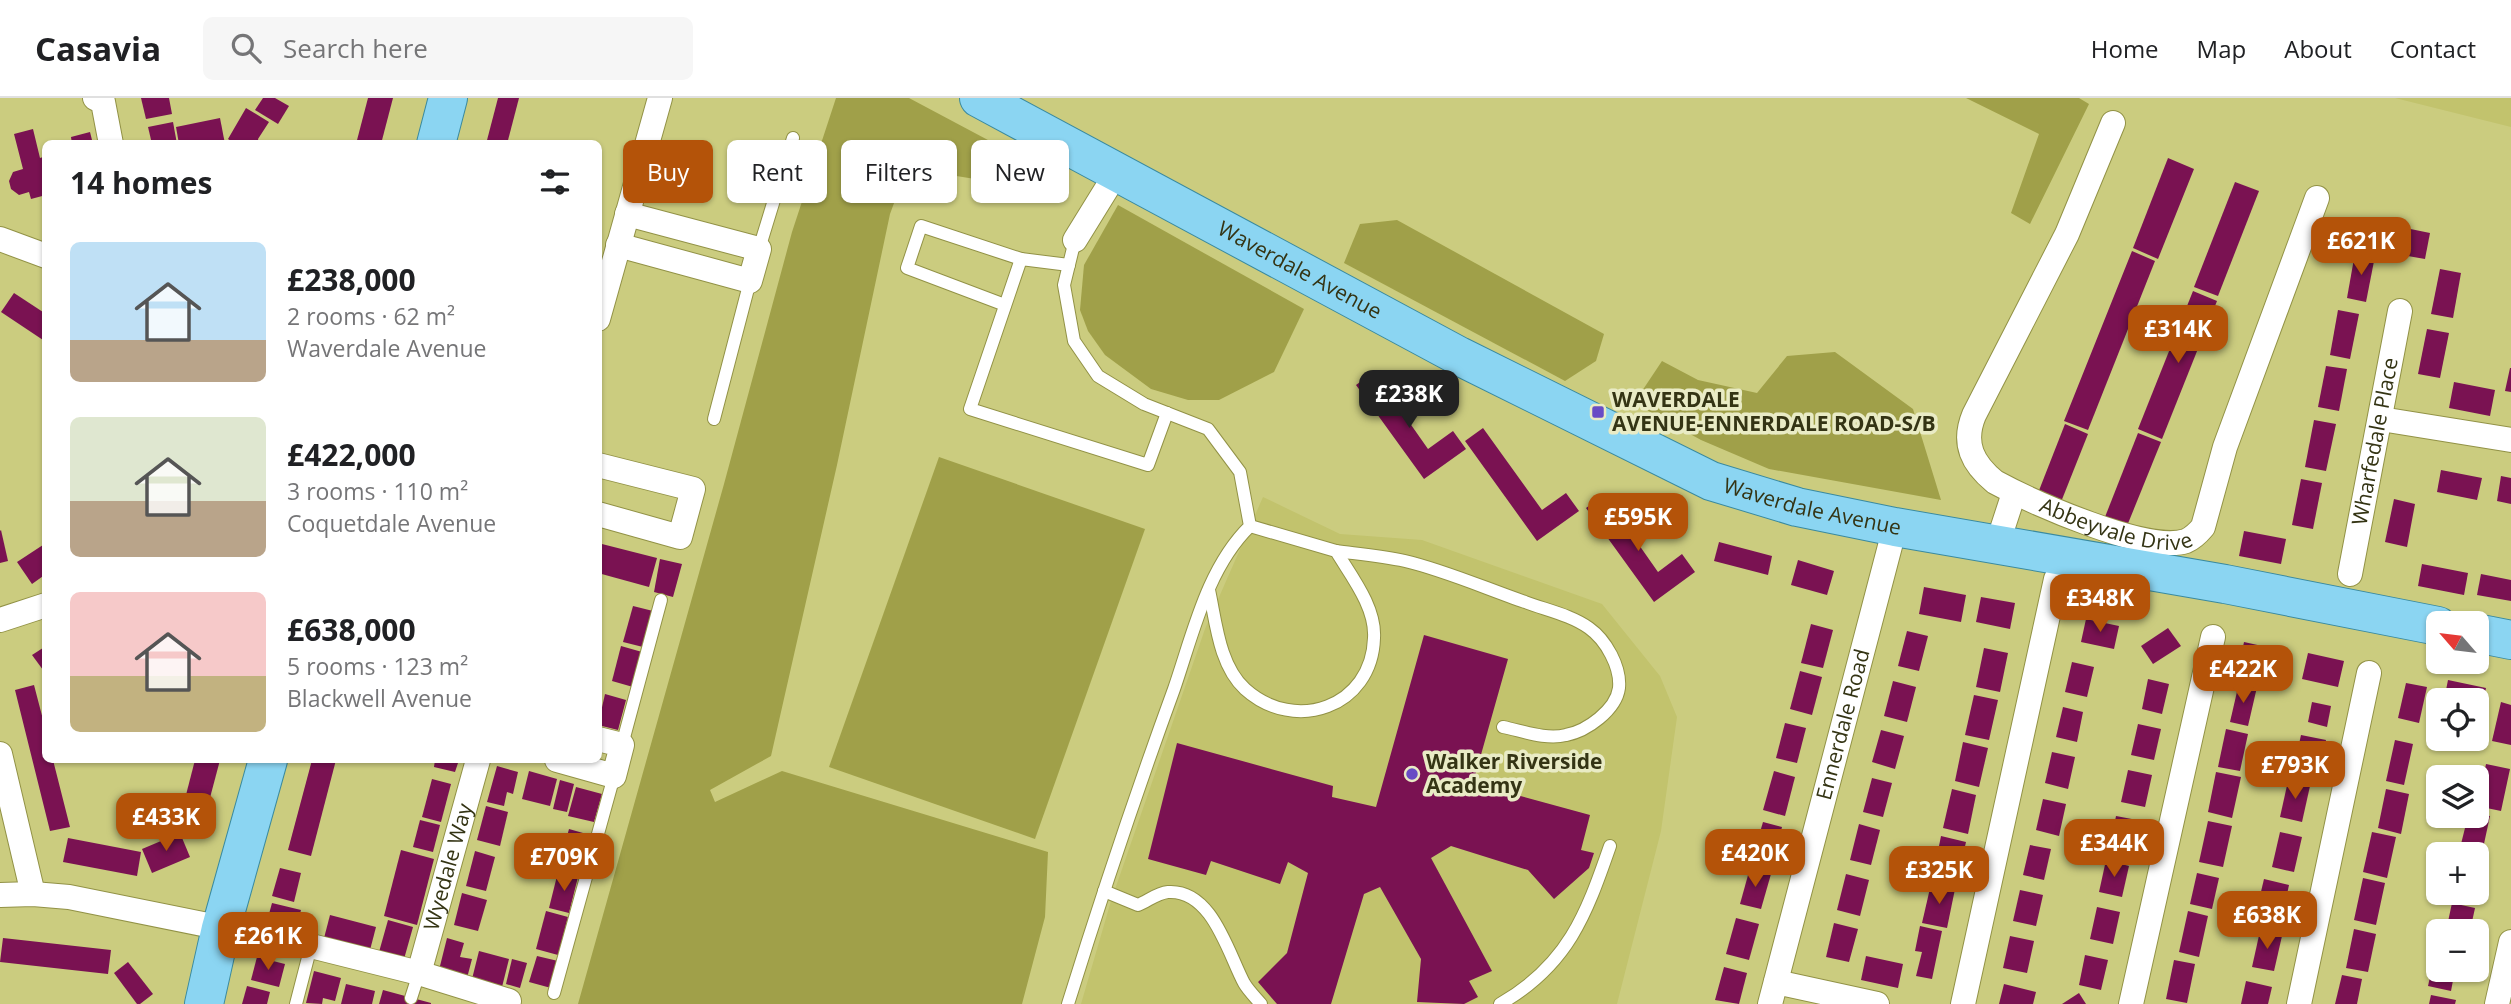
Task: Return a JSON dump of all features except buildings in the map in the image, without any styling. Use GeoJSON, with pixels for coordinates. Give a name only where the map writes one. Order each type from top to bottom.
{"type":"FeatureCollection","features":[{"type":"Feature","properties":{"kind":"main road"},"geometry":{"type":"LineString","coordinates":[[437,140],[448,98]]}},
{"type":"Feature","properties":{"kind":"main road","name":"Waverdale Avenue"},"geometry":{"type":"LineString","coordinates":[[979,98],[1459,356],[1711,481],[1797,507],[1895,527],[2225,584],[2426,624]]}},
{"type":"Feature","properties":{"kind":"main road"},"geometry":{"type":"LineString","coordinates":[[2489,636],[2511,640]]}},
{"type":"Feature","properties":{"kind":"main road"},"geometry":{"type":"LineString","coordinates":[[204,1004],[221,928],[267,763]]}},
{"type":"Feature","properties":{"kind":"street"},"geometry":{"type":"LineString","coordinates":[[95,98],[103,102],[110,140]]}},
{"type":"Feature","properties":{"kind":"street"},"geometry":{"type":"LineString","coordinates":[[602,304],[660,98]]}},
{"type":"Feature","properties":{"kind":"street","name":"Abbeyvale Drive"},"geometry":{"type":"LineString","coordinates":[[2113,123],[2067,234],[1969,427],[1968,441],[1972,457],[1980,470],[1995,482],[2014,493],[2112,533],[2174,543],[2187,541],[2196,535],[2207,516],[2225,447],[2317,198]]}},
{"type":"Feature","properties":{"kind":"street"},"geometry":{"type":"LineString","coordinates":[[1075,240],[1117,172]]}},
{"type":"Feature","properties":{"kind":"street"},"geometry":{"type":"LineString","coordinates":[[618,245],[750,281],[759,249],[627,214]]}},
{"type":"Feature","properties":{"kind":"street"},"geometry":{"type":"LineString","coordinates":[[0,239],[42,255]]}},
{"type":"Feature","properties":{"kind":"street","name":"Wharfedale Place"},"geometry":{"type":"LineString","coordinates":[[2350,574],[2400,311]]}},
{"type":"Feature","properties":{"kind":"street"},"geometry":{"type":"LineString","coordinates":[[2381,419],[2511,440]]}},
{"type":"Feature","properties":{"kind":"street"},"geometry":{"type":"LineString","coordinates":[[602,466],[693,489],[680,537],[602,515]]}},
{"type":"Feature","properties":{"kind":"street","name":"Abbeyvale Drive"},"geometry":{"type":"LineString","coordinates":[[1997,545],[2014,493]]}},
{"type":"Feature","properties":{"kind":"street","name":"Ennerdale Road"},"geometry":{"type":"LineString","coordinates":[[1773,993],[1895,527]]}},
{"type":"Feature","properties":{"kind":"street"},"geometry":{"type":"LineString","coordinates":[[1963,1004],[2056,579]]}},
{"type":"Feature","properties":{"kind":"street"},"geometry":{"type":"LineString","coordinates":[[0,620],[42,605]]}},
{"type":"Feature","properties":{"kind":"street"},"geometry":{"type":"LineString","coordinates":[[2131,1004],[2213,637]]}},
{"type":"Feature","properties":{"kind":"street"},"geometry":{"type":"LineString","coordinates":[[2299,1004],[2370,673]]}},
{"type":"Feature","properties":{"kind":"street"},"geometry":{"type":"LineString","coordinates":[[568,763],[614,775],[610,742]]}},
{"type":"Feature","properties":{"kind":"street"},"geometry":{"type":"LineString","coordinates":[[0,754],[33,894]]}},
{"type":"Feature","properties":{"kind":"street","name":"Wyedale Way"},"geometry":{"type":"LineString","coordinates":[[419,973],[477,763]]}},
{"type":"Feature","properties":{"kind":"street"},"geometry":{"type":"LineString","coordinates":[[0,895],[69,897],[311,946],[419,973],[509,1000]]}},
{"type":"Feature","properties":{"kind":"street"},"geometry":{"type":"LineString","coordinates":[[2497,1004],[2511,942]]}},
{"type":"Feature","properties":{"kind":"street"},"geometry":{"type":"LineString","coordinates":[[1773,993],[1877,1004]]}},
{"type":"Feature","properties":{"kind":"lane"},"geometry":{"type":"LineString","coordinates":[[759,249],[793,138]]}},
{"type":"Feature","properties":{"kind":"lane"},"geometry":{"type":"LineString","coordinates":[[1005,304],[907,268],[921,226],[1021,259],[1069,265]]}},
{"type":"Feature","properties":{"kind":"lane"},"geometry":{"type":"LineString","coordinates":[[1075,240],[1064,285],[1074,341],[1098,376],[1144,404],[1208,429],[1240,472],[1250,526]]}},
{"type":"Feature","properties":{"kind":"lane"},"geometry":{"type":"LineString","coordinates":[[1021,259],[970,410],[1148,466],[1167,413]]}},
{"type":"Feature","properties":{"kind":"lane"},"geometry":{"type":"LineString","coordinates":[[714,419],[750,281]]}},
{"type":"Feature","properties":{"kind":"lane"},"geometry":{"type":"LineString","coordinates":[[1250,526],[1336,551],[1405,561],[1574,620],[1590,628],[1605,643],[1617,667],[1619,688],[1612,706],[1596,720],[1566,736],[1545,736],[1503,727]]}},
{"type":"Feature","properties":{"kind":"lane"},"geometry":{"type":"LineString","coordinates":[[1068,1004],[1124,828],[1209,589],[1232,543],[1250,526]]}},
{"type":"Feature","properties":{"kind":"lane"},"geometry":{"type":"LineString","coordinates":[[1209,589],[1222,649],[1232,672],[1245,688],[1265,702],[1290,711],[1314,712],[1337,703],[1361,680],[1374,638],[1372,619],[1364,599],[1336,551]]}},
{"type":"Feature","properties":{"kind":"lane"},"geometry":{"type":"LineString","coordinates":[[610,742],[661,600]]}},
{"type":"Feature","properties":{"kind":"lane"},"geometry":{"type":"LineString","coordinates":[[554,993],[614,775]]}},
{"type":"Feature","properties":{"kind":"lane"},"geometry":{"type":"LineString","coordinates":[[1500,1004],[1517,995],[1549,967],[1573,937],[1590,906],[1610,846]]}},
{"type":"Feature","properties":{"kind":"lane"},"geometry":{"type":"LineString","coordinates":[[1104,891],[1138,905],[1170,892],[1195,900],[1211,916],[1227,943],[1245,985],[1261,1004]]}},
{"type":"Feature","properties":{"kind":"lane"},"geometry":{"type":"LineString","coordinates":[[296,1004],[311,946]]}},
{"type":"Feature","properties":{"kind":"lane"},"geometry":{"type":"LineString","coordinates":[[411,998],[419,973]]}},
{"type":"Feature","properties":{"kind":"shaded area"},"geometry":{"type":"Polygon","coordinates":[[[836,98],[909,98],[988,140],[971,140],[971,178],[957,176],[957,140],[841,140],[841,203],[894,203],[771,756],[710,790],[715,802],[782,771],[1048,852],[1045,917],[1022,1004],[578,1004],[792,232],[802,203],[827,203],[827,140],[822,140],[836,98]]]}},
{"type":"Feature","properties":{"kind":"shaded area"},"geometry":{"type":"Polygon","coordinates":[[[1966,98],[2079,98],[2089,104],[2030,224],[2011,213],[2039,134],[1966,98]]]}},
{"type":"Feature","properties":{"kind":"shaded area"},"geometry":{"type":"Polygon","coordinates":[[[2395,98],[2511,98],[2511,127],[2395,98]]]}},
{"type":"Feature","properties":{"kind":"shaded area"},"geometry":{"type":"Polygon","coordinates":[[[1118,205],[1304,309],[1274,372],[1219,400],[1188,400],[1151,389],[1105,355],[1088,331],[1080,310],[1084,265],[1118,205]]]}},
{"type":"Feature","properties":{"kind":"shaded area"},"geometry":{"type":"Polygon","coordinates":[[[1397,220],[1604,334],[1596,361],[1565,381],[1344,263],[1360,224],[1397,220]]]}},
{"type":"Feature","properties":{"kind":"shaded area"},"geometry":{"type":"Polygon","coordinates":[[[1835,352],[1913,409],[1941,500],[1769,469],[1701,440],[1634,403],[1662,361],[1698,380],[1757,393],[1787,356],[1835,352]]]}},
{"type":"Feature","properties":{"kind":"shaded area"},"geometry":{"type":"Polygon","coordinates":[[[939,457],[1145,529],[1035,839],[829,767],[939,457]]]}},
{"type":"Feature","properties":{"kind":"shaded area","name":"Walker Riverside Academy"},"geometry":{"type":"Polygon","coordinates":[[[1263,497],[1340,534],[1422,540],[1602,604],[1660,676],[1677,717],[1661,831],[1617,1004],[1081,1004],[1111,901],[1205,629],[1263,497]]]}},
{"type":"Feature","properties":{"kind":"place","name":"WAVERDALE AVENUE-ENNERDALE ROAD-S/B"},"geometry":{"type":"Point","coordinates":[1598,412]}},
{"type":"Feature","properties":{"kind":"place","name":"Walker Riverside Academy"},"geometry":{"type":"Point","coordinates":[1412,774]}}]}
